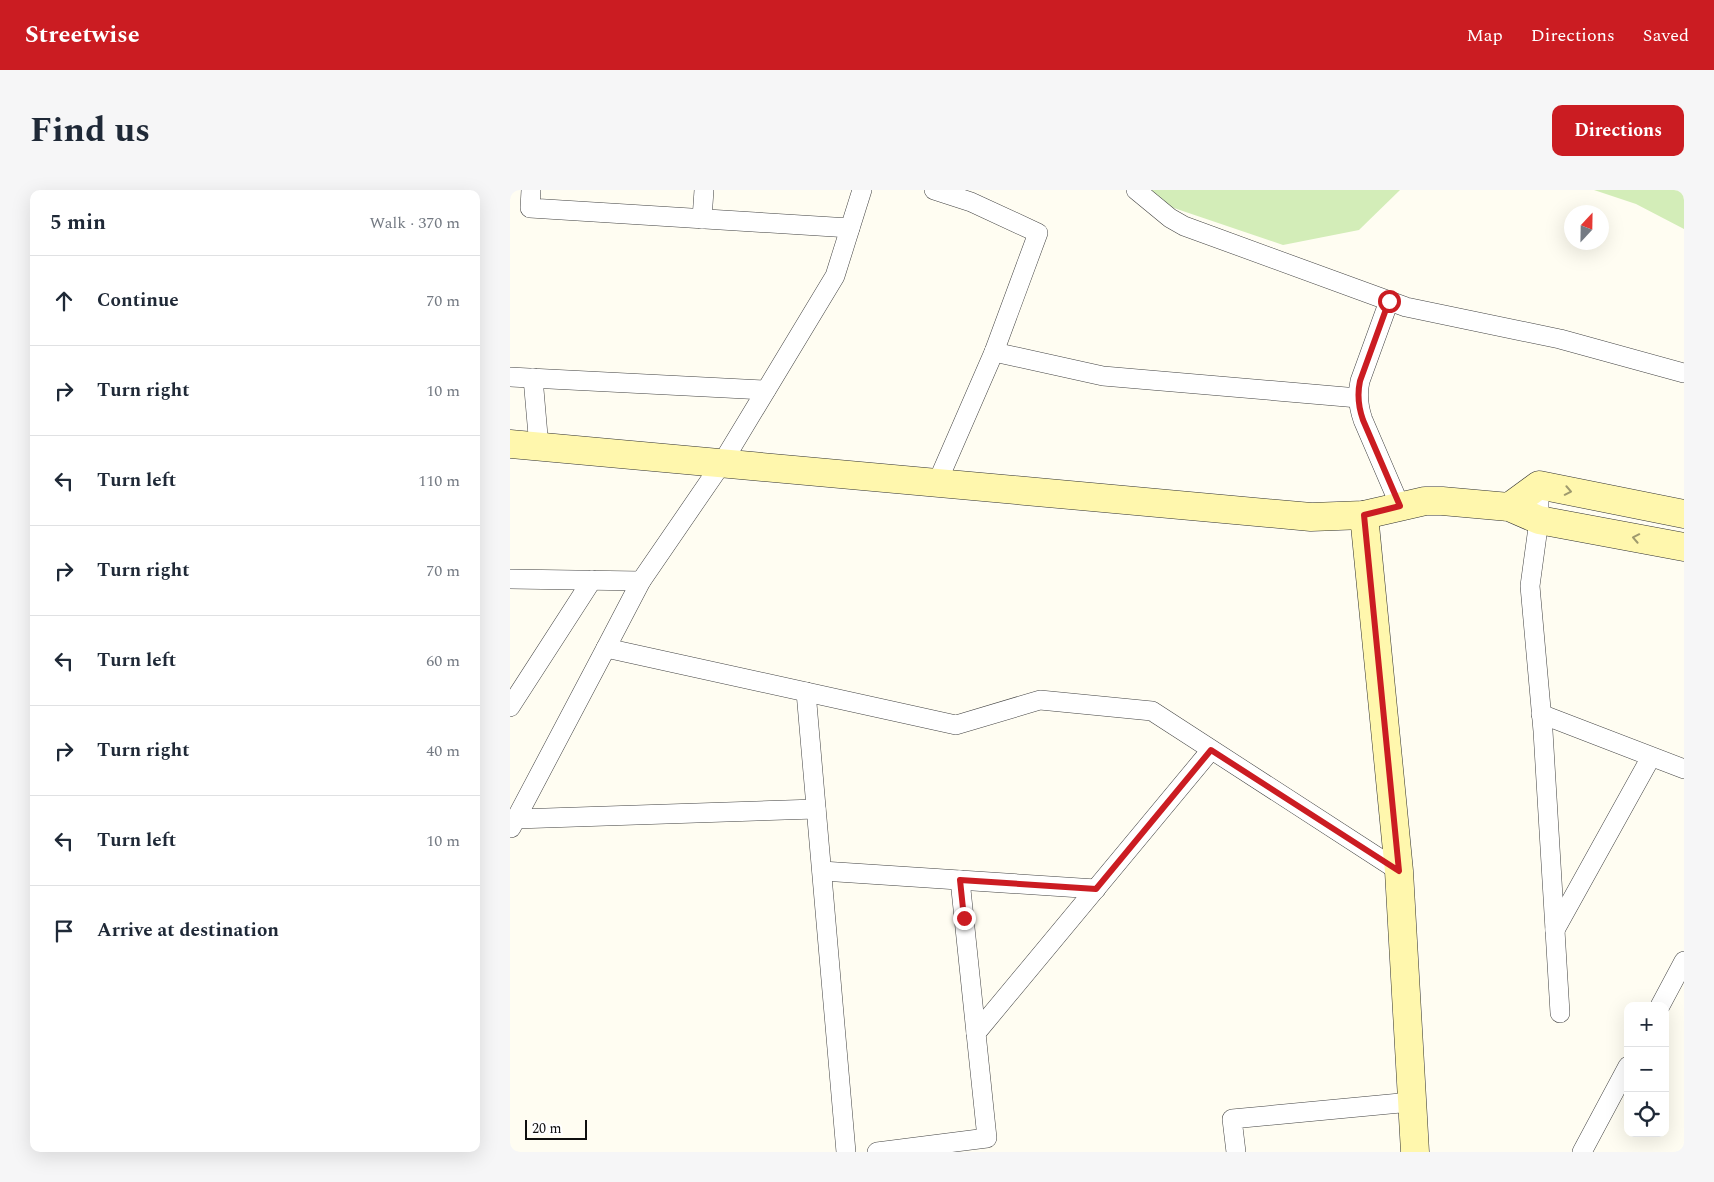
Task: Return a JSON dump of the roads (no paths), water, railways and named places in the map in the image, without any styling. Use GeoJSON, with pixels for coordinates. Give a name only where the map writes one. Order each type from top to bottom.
{"type":"FeatureCollection","features":[{"type":"Feature","properties":{"kind":"street"},"geometry":{"type":"LineString","coordinates":[[531,190],[530,208],[850,228]]}},
{"type":"Feature","properties":{"kind":"street"},"geometry":{"type":"LineString","coordinates":[[702,219],[704,190]]}},
{"type":"Feature","properties":{"kind":"street"},"geometry":{"type":"LineString","coordinates":[[513,824],[641,581],[722,464],[835,276],[862,190]]}},
{"type":"Feature","properties":{"kind":"street"},"geometry":{"type":"LineString","coordinates":[[934,190],[971,202],[1038,233],[994,352],[937,483]]}},
{"type":"Feature","properties":{"kind":"street"},"geometry":{"type":"LineString","coordinates":[[1136,190],[1170,218],[1184,226],[1406,307],[1560,339],[1684,373]]}},
{"type":"Feature","properties":{"kind":"street"},"geometry":{"type":"LineString","coordinates":[[1389,301],[1360,381],[1358,398],[1363,420],[1400,506]]}},
{"type":"Feature","properties":{"kind":"street"},"geometry":{"type":"LineString","coordinates":[[994,352],[1102,376],[1358,398]]}},
{"type":"Feature","properties":{"kind":"street"},"geometry":{"type":"LineString","coordinates":[[510,377],[766,390]]}},
{"type":"Feature","properties":{"kind":"street"},"geometry":{"type":"LineString","coordinates":[[533,378],[539,447]]}},
{"type":"Feature","properties":{"kind":"street"},"geometry":{"type":"LineString","coordinates":[[510,444],[1311,517],[1364,515],[1425,501],[1442,501],[1509,507],[1539,520],[1684,547]]}},
{"type":"Feature","properties":{"kind":"street"},"geometry":{"type":"LineString","coordinates":[[1509,507],[1539,485],[1684,514]]}},
{"type":"Feature","properties":{"kind":"street"},"geometry":{"type":"LineString","coordinates":[[1539,485],[1539,520],[1530,586],[1542,714],[1560,1013]]}},
{"type":"Feature","properties":{"kind":"street"},"geometry":{"type":"LineString","coordinates":[[1364,515],[1399,871],[1415,1152]]}},
{"type":"Feature","properties":{"kind":"street"},"geometry":{"type":"LineString","coordinates":[[510,579],[641,581]]}},
{"type":"Feature","properties":{"kind":"street"},"geometry":{"type":"LineString","coordinates":[[510,707],[592,580]]}},
{"type":"Feature","properties":{"kind":"street"},"geometry":{"type":"LineString","coordinates":[[606,648],[956,725],[1040,700],[1152,712],[1399,871]]}},
{"type":"Feature","properties":{"kind":"street"},"geometry":{"type":"LineString","coordinates":[[510,677],[530,676]]}},
{"type":"Feature","properties":{"kind":"street"},"geometry":{"type":"LineString","coordinates":[[806,692],[846,1152]]}},
{"type":"Feature","properties":{"kind":"street"},"geometry":{"type":"LineString","coordinates":[[1542,714],[1684,769]]}},
{"type":"Feature","properties":{"kind":"street"},"geometry":{"type":"LineString","coordinates":[[976,1033],[1211,750]]}},
{"type":"Feature","properties":{"kind":"street"},"geometry":{"type":"LineString","coordinates":[[1555,931],[1651,756]]}},
{"type":"Feature","properties":{"kind":"street"},"geometry":{"type":"LineString","coordinates":[[513,824],[816,810]]}},
{"type":"Feature","properties":{"kind":"street"},"geometry":{"type":"LineString","coordinates":[[822,871],[1096,889]]}},
{"type":"Feature","properties":{"kind":"street"},"geometry":{"type":"LineString","coordinates":[[876,1152],[987,1138],[960,880]]}},
{"type":"Feature","properties":{"kind":"street"},"geometry":{"type":"LineString","coordinates":[[1662,1002],[1684,960]]}},
{"type":"Feature","properties":{"kind":"street"},"geometry":{"type":"LineString","coordinates":[[1582,1152],[1624,1073]]}},
{"type":"Feature","properties":{"kind":"street"},"geometry":{"type":"LineString","coordinates":[[1236,1152],[1232,1119],[1411,1102]]}}]}
